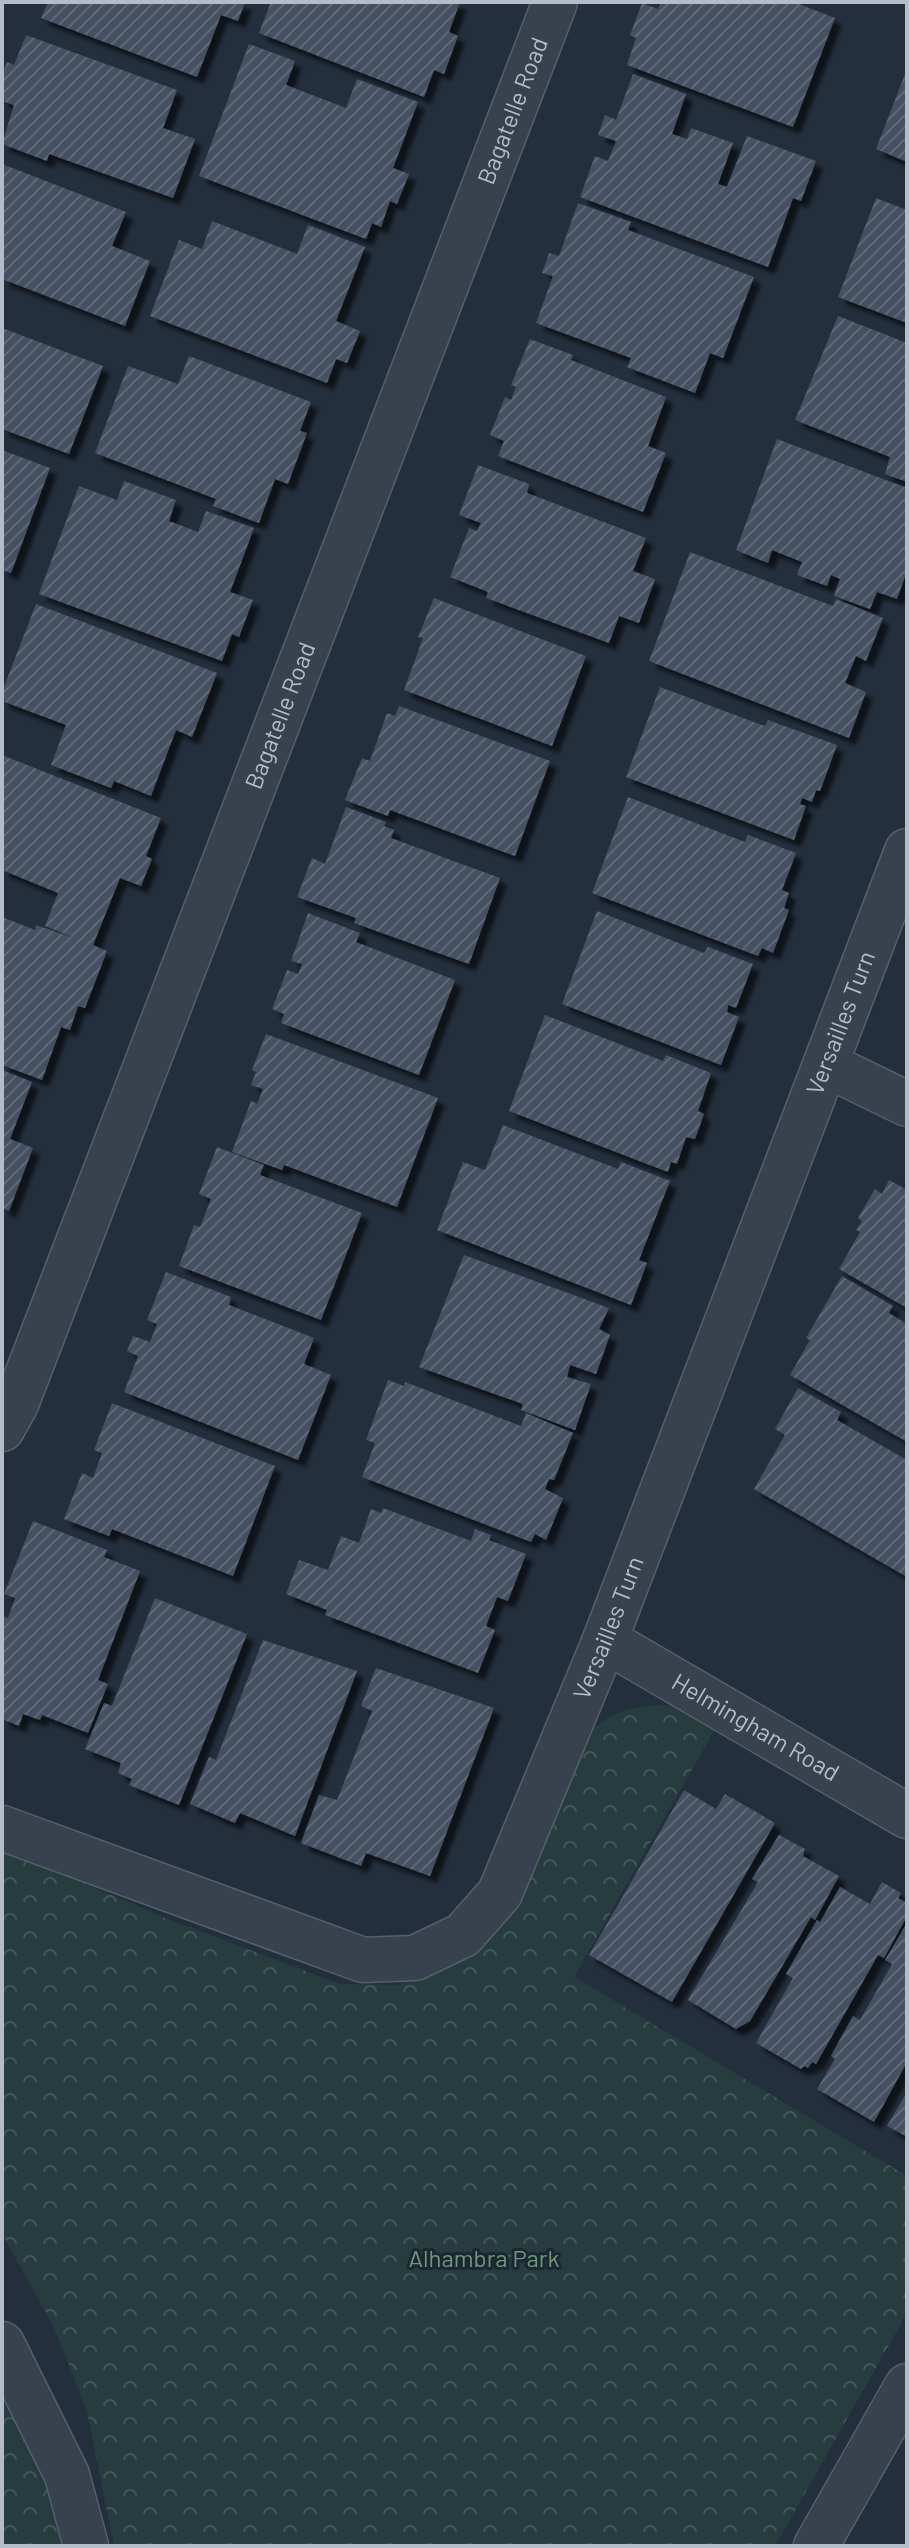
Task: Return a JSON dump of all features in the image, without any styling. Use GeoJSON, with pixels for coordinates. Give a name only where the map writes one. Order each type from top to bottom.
{"type":"FeatureCollection","features":[{"type":"Feature","properties":{"kind":"street","name":"Bagatelle Road"},"geometry":{"type":"LineString","coordinates":[[2,1429],[22,1389],[555,2]]}},
{"type":"Feature","properties":{"kind":"street","name":"Versailles Turn"},"geometry":{"type":"LineString","coordinates":[[2,1828],[363,1960],[415,1958],[463,1935],[500,1893],[605,1640],[907,851]]}},
{"type":"Feature","properties":{"kind":"street"},"geometry":{"type":"LineString","coordinates":[[827,1065],[907,1104]]}},
{"type":"Feature","properties":{"kind":"street","name":"Helmingham Road"},"geometry":{"type":"LineString","coordinates":[[605,1640],[907,1816]]}},
{"type":"Feature","properties":{"kind":"street"},"geometry":{"type":"LineString","coordinates":[[2,2344],[67,2475],[86,2546]]}},
{"type":"Feature","properties":{"kind":"street"},"geometry":{"type":"LineString","coordinates":[[816,2546],[907,2386]]}},
{"type":"Feature","properties":{"kind":"green space","name":"Alhambra Park"},"geometry":{"type":"Polygon","coordinates":[[[656,1705],[674,1706],[715,1729],[574,1977],[907,2176],[907,2313],[775,2546],[114,2546],[87,2411],[54,2327],[2,2234],[2,1848],[168,1919],[340,1984],[398,1985],[469,1950],[589,1734],[620,1712],[656,1705]]]}},
{"type":"Feature","properties":{"kind":"green space"},"geometry":{"type":"Polygon","coordinates":[[[2,2371],[52,2487],[62,2546],[2,2546],[2,2371]]]}},
{"type":"Feature","properties":{"kind":"building"},"geometry":{"type":"Polygon","coordinates":[[[48,2],[245,2],[238,21],[221,15],[197,77],[41,18],[48,2]]]}},
{"type":"Feature","properties":{"kind":"building"},"geometry":{"type":"Polygon","coordinates":[[[271,2],[460,2],[449,32],[458,36],[444,74],[434,70],[424,97],[259,33],[271,2]]]}},
{"type":"Feature","properties":{"kind":"building"},"geometry":{"type":"Polygon","coordinates":[[[661,2],[794,2],[835,18],[793,127],[627,65],[636,38],[630,35],[642,3],[658,9],[661,2]]]}},
{"type":"Feature","properties":{"kind":"building"},"geometry":{"type":"Polygon","coordinates":[[[26,35],[177,90],[163,128],[195,139],[173,198],[49,154],[47,161],[2,144],[14,105],[2,101],[2,75],[7,62],[14,65],[26,35]]]}},
{"type":"Feature","properties":{"kind":"building"},"geometry":{"type":"Polygon","coordinates":[[[249,44],[295,61],[286,85],[346,108],[357,79],[418,102],[393,168],[409,174],[397,204],[390,201],[381,227],[372,223],[366,239],[199,176],[249,44]]]}},
{"type":"Feature","properties":{"kind":"building"},"geometry":{"type":"Polygon","coordinates":[[[907,69],[907,162],[876,149],[907,69]]]}},
{"type":"Feature","properties":{"kind":"building"},"geometry":{"type":"Polygon","coordinates":[[[633,74],[686,94],[672,134],[687,139],[691,128],[733,143],[718,184],[727,187],[747,136],[816,161],[801,201],[793,198],[768,267],[580,197],[595,156],[608,161],[616,141],[598,135],[605,115],[616,120],[633,74]]]}},
{"type":"Feature","properties":{"kind":"building"},"geometry":{"type":"Polygon","coordinates":[[[2,164],[126,212],[112,246],[150,261],[125,326],[2,279],[2,164]]]}},
{"type":"Feature","properties":{"kind":"building"},"geometry":{"type":"Polygon","coordinates":[[[876,198],[907,210],[907,323],[838,297],[876,198]]]}},
{"type":"Feature","properties":{"kind":"building"},"geometry":{"type":"Polygon","coordinates":[[[578,203],[631,222],[628,230],[754,277],[723,358],[710,353],[695,393],[627,367],[631,358],[536,323],[553,276],[542,273],[549,253],[559,256],[578,203]]]}},
{"type":"Feature","properties":{"kind":"building"},"geometry":{"type":"Polygon","coordinates":[[[212,221],[297,254],[308,225],[365,247],[336,321],[360,331],[347,363],[336,359],[327,383],[150,316],[179,240],[202,249],[212,221]]]}},
{"type":"Feature","properties":{"kind":"building"},"geometry":{"type":"Polygon","coordinates":[[[838,316],[907,343],[907,482],[885,474],[890,457],[795,420],[838,316]]]}},
{"type":"Feature","properties":{"kind":"building"},"geometry":{"type":"Polygon","coordinates":[[[2,328],[103,366],[69,454],[2,429],[2,328]]]}},
{"type":"Feature","properties":{"kind":"building"},"geometry":{"type":"Polygon","coordinates":[[[530,339],[573,355],[571,360],[666,397],[648,446],[666,453],[643,512],[498,456],[504,441],[490,435],[505,397],[511,400],[516,387],[511,385],[530,339]]]}},
{"type":"Feature","properties":{"kind":"building"},"geometry":{"type":"Polygon","coordinates":[[[189,356],[311,402],[300,431],[307,433],[288,484],[275,479],[259,523],[213,506],[216,499],[95,453],[128,366],[178,384],[189,356]]]}},
{"type":"Feature","properties":{"kind":"building"},"geometry":{"type":"Polygon","coordinates":[[[777,439],[907,488],[907,571],[897,599],[877,592],[870,609],[834,596],[840,579],[831,575],[827,586],[797,575],[802,562],[772,550],[768,563],[736,550],[777,439]]]}},
{"type":"Feature","properties":{"kind":"building"},"geometry":{"type":"Polygon","coordinates":[[[2,450],[50,468],[11,573],[2,570],[2,450]]]}},
{"type":"Feature","properties":{"kind":"building"},"geometry":{"type":"Polygon","coordinates":[[[478,465],[529,484],[527,493],[646,538],[633,571],[655,579],[639,623],[619,616],[609,643],[486,598],[488,592],[450,577],[469,528],[477,531],[481,523],[459,515],[478,465]]]}},
{"type":"Feature","properties":{"kind":"building"},"geometry":{"type":"Polygon","coordinates":[[[124,481],[176,500],[169,521],[198,532],[206,511],[254,528],[230,592],[253,600],[239,637],[232,634],[222,661],[39,594],[79,486],[117,500],[124,481]]]}},
{"type":"Feature","properties":{"kind":"building"},"geometry":{"type":"Polygon","coordinates":[[[690,552],[833,606],[836,599],[883,618],[866,661],[856,656],[845,683],[866,692],[849,738],[649,661],[690,552]]]}},
{"type":"Feature","properties":{"kind":"building"},"geometry":{"type":"Polygon","coordinates":[[[434,598],[586,656],[552,746],[404,690],[423,638],[418,637],[434,598]]]}},
{"type":"Feature","properties":{"kind":"building"},"geometry":{"type":"Polygon","coordinates":[[[36,604],[217,673],[192,737],[176,730],[151,796],[114,781],[111,788],[51,765],[66,725],[2,701],[2,692],[36,604]]]}},
{"type":"Feature","properties":{"kind":"building"},"geometry":{"type":"Polygon","coordinates":[[[660,687],[765,726],[768,720],[837,745],[820,791],[816,790],[812,802],[802,798],[800,804],[806,806],[794,840],[626,777],[660,687]]]}},
{"type":"Feature","properties":{"kind":"building"},"geometry":{"type":"Polygon","coordinates":[[[399,706],[550,761],[515,856],[390,810],[388,816],[345,800],[362,758],[370,761],[387,713],[395,716],[399,706]]]}},
{"type":"Feature","properties":{"kind":"building"},"geometry":{"type":"Polygon","coordinates":[[[2,755],[161,818],[146,856],[152,859],[141,886],[120,878],[93,945],[107,951],[85,1008],[78,1006],[70,1030],[61,1027],[42,1080],[2,1065],[2,917],[35,930],[36,925],[74,938],[45,926],[58,893],[2,870],[2,755]]]}},
{"type":"Feature","properties":{"kind":"building"},"geometry":{"type":"Polygon","coordinates":[[[628,797],[745,842],[748,835],[796,853],[782,890],[789,893],[784,908],[789,910],[773,953],[762,948],[758,956],[592,893],[628,797]]]}},
{"type":"Feature","properties":{"kind":"building"},"geometry":{"type":"Polygon","coordinates":[[[346,807],[386,822],[384,826],[394,830],[391,838],[500,878],[469,964],[354,923],[356,918],[297,897],[312,858],[325,864],[346,807]]]}},
{"type":"Feature","properties":{"kind":"building"},"geometry":{"type":"Polygon","coordinates":[[[597,911],[704,953],[708,947],[753,964],[736,1008],[728,1005],[727,1012],[739,1017],[721,1065],[562,1004],[597,911]]]}},
{"type":"Feature","properties":{"kind":"building"},"geometry":{"type":"Polygon","coordinates":[[[308,913],[360,933],[356,942],[455,980],[419,1075],[281,1023],[284,1014],[272,1009],[287,970],[298,974],[302,964],[291,961],[308,913]]]}},
{"type":"Feature","properties":{"kind":"building"},"geometry":{"type":"Polygon","coordinates":[[[545,1015],[663,1061],[666,1055],[711,1073],[698,1111],[704,1114],[695,1139],[686,1137],[677,1164],[671,1162],[668,1172],[509,1111],[545,1015]]]}},
{"type":"Feature","properties":{"kind":"building"},"geometry":{"type":"Polygon","coordinates":[[[266,1034],[438,1098],[397,1207],[284,1165],[282,1170],[232,1152],[251,1101],[257,1104],[263,1089],[251,1085],[256,1072],[252,1070],[266,1034]]]}},
{"type":"Feature","properties":{"kind":"building"},"geometry":{"type":"Polygon","coordinates":[[[2,1070],[32,1082],[10,1139],[33,1148],[9,1211],[2,1208],[2,1070]]]}},
{"type":"Feature","properties":{"kind":"building"},"geometry":{"type":"Polygon","coordinates":[[[503,1125],[618,1169],[621,1162],[670,1181],[639,1260],[647,1263],[631,1305],[437,1230],[463,1162],[485,1170],[503,1125]]]}},
{"type":"Feature","properties":{"kind":"building"},"geometry":{"type":"Polygon","coordinates":[[[217,1147],[264,1165],[260,1175],[362,1213],[321,1320],[179,1266],[194,1225],[200,1227],[211,1199],[199,1194],[217,1147]]]}},
{"type":"Feature","properties":{"kind":"building"},"geometry":{"type":"Polygon","coordinates":[[[889,1180],[907,1190],[907,1308],[839,1269],[860,1232],[856,1230],[862,1221],[858,1218],[875,1189],[882,1194],[889,1180]]]}},
{"type":"Feature","properties":{"kind":"building"},"geometry":{"type":"Polygon","coordinates":[[[464,1255],[609,1308],[599,1329],[610,1335],[596,1374],[570,1365],[567,1377],[591,1384],[575,1430],[521,1410],[523,1404],[419,1367],[464,1255]]]}},
{"type":"Feature","properties":{"kind":"building"},"geometry":{"type":"Polygon","coordinates":[[[166,1272],[231,1297],[229,1305],[314,1338],[304,1364],[331,1375],[298,1460],[124,1392],[138,1356],[127,1351],[133,1336],[150,1342],[157,1324],[147,1320],[166,1272]]]}},
{"type":"Feature","properties":{"kind":"building"},"geometry":{"type":"Polygon","coordinates":[[[842,1276],[893,1306],[889,1313],[907,1324],[907,1442],[790,1375],[810,1340],[806,1338],[842,1276]]]}},
{"type":"Feature","properties":{"kind":"building"},"geometry":{"type":"Polygon","coordinates":[[[388,1380],[404,1386],[405,1382],[521,1426],[526,1413],[573,1433],[554,1480],[549,1479],[545,1489],[563,1498],[546,1540],[535,1534],[531,1542],[362,1477],[375,1443],[366,1440],[388,1380]]]}},
{"type":"Feature","properties":{"kind":"building"},"geometry":{"type":"Polygon","coordinates":[[[798,1388],[841,1412],[837,1420],[907,1460],[907,1577],[754,1489],[785,1435],[775,1429],[798,1388]]]}},
{"type":"Feature","properties":{"kind":"building"},"geometry":{"type":"Polygon","coordinates":[[[112,1403],[275,1466],[233,1576],[112,1529],[109,1536],[64,1519],[82,1473],[93,1478],[102,1453],[94,1450],[112,1403]]]}},
{"type":"Feature","properties":{"kind":"building"},"geometry":{"type":"Polygon","coordinates":[[[383,1508],[471,1541],[475,1529],[491,1535],[489,1540],[526,1554],[508,1601],[497,1597],[486,1626],[495,1630],[478,1673],[325,1615],[327,1610],[286,1594],[299,1560],[328,1570],[341,1536],[359,1543],[371,1509],[381,1513],[383,1508]]]}},
{"type":"Feature","properties":{"kind":"building"},"geometry":{"type":"Polygon","coordinates":[[[33,1521],[107,1550],[104,1557],[140,1571],[98,1680],[108,1684],[88,1733],[42,1715],[40,1720],[23,1714],[19,1726],[2,1719],[2,1616],[8,1618],[15,1598],[4,1594],[33,1521]]]}},
{"type":"Feature","properties":{"kind":"building"},"geometry":{"type":"Polygon","coordinates":[[[155,1598],[247,1634],[179,1805],[129,1785],[132,1779],[118,1773],[121,1763],[85,1749],[104,1703],[112,1706],[155,1598]]]}},
{"type":"Feature","properties":{"kind":"building"},"geometry":{"type":"Polygon","coordinates":[[[263,1640],[357,1671],[295,1836],[240,1813],[235,1823],[190,1804],[209,1757],[216,1760],[263,1640]]]}},
{"type":"Feature","properties":{"kind":"building"},"geometry":{"type":"Polygon","coordinates":[[[376,1668],[494,1708],[430,1876],[366,1853],[361,1866],[301,1843],[319,1795],[337,1800],[372,1711],[361,1706],[376,1668]]]}},
{"type":"Feature","properties":{"kind":"building"},"geometry":{"type":"Polygon","coordinates":[[[684,1790],[716,1809],[725,1794],[775,1823],[672,2002],[589,1955],[684,1790]]]}},
{"type":"Feature","properties":{"kind":"building"},"geometry":{"type":"Polygon","coordinates":[[[779,1835],[805,1849],[803,1856],[839,1876],[815,1920],[811,1917],[750,2021],[736,2029],[688,2000],[758,1882],[752,1879],[779,1835]]]}},
{"type":"Feature","properties":{"kind":"building"},"geometry":{"type":"Polygon","coordinates":[[[882,1882],[901,1893],[898,1898],[907,1903],[907,1916],[884,1958],[878,1955],[816,2064],[812,2062],[808,2068],[804,2066],[801,2069],[756,2043],[793,1978],[786,1974],[840,1887],[870,1904],[882,1882]]]}},
{"type":"Feature","properties":{"kind":"building"},"geometry":{"type":"Polygon","coordinates":[[[907,1923],[907,2062],[874,2122],[817,2089],[835,2059],[831,2056],[853,2016],[860,2020],[892,1964],[885,1960],[907,1923]]]}},
{"type":"Feature","properties":{"kind":"building"},"geometry":{"type":"Polygon","coordinates":[[[907,2092],[907,2137],[887,2126],[907,2092]]]}}]}
